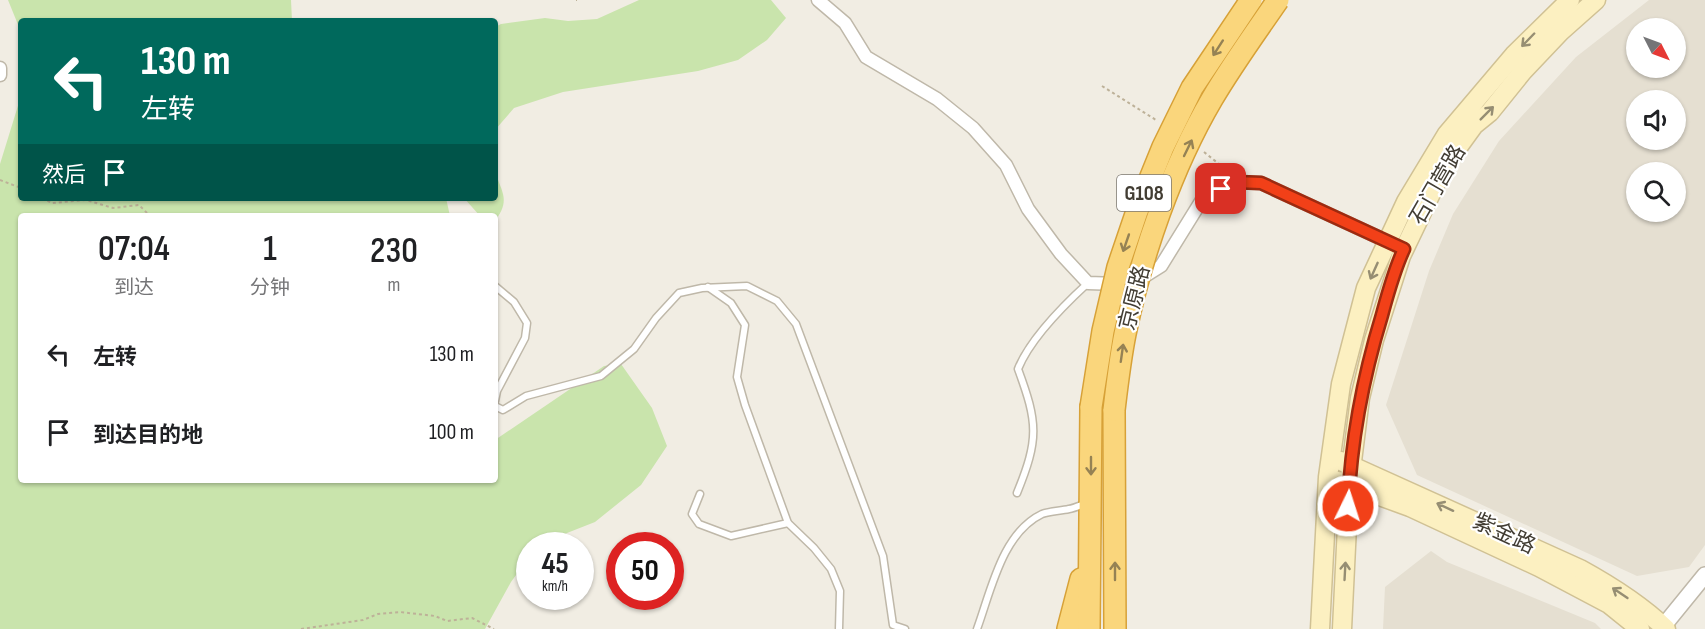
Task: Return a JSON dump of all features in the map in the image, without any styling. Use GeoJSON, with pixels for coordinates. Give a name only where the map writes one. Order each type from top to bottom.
{"type":"FeatureCollection","features":[{"type":"Feature","properties":{"kind":"highway","name":"京原路"},"geometry":{"type":"LineString","coordinates":[[1089,629],[1091,407],[1102,331],[1118,267],[1163,147],[1192,88],[1251,0]]}},
{"type":"Feature","properties":{"kind":"highway","name":"京原路"},"geometry":{"type":"LineString","coordinates":[[1115,629],[1114,410],[1125,335],[1140,273],[1166,198],[1212,99],[1278,0]]}},
{"type":"Feature","properties":{"kind":"highway"},"geometry":{"type":"LineString","coordinates":[[1068,629],[1076,603],[1090,534]]}},
{"type":"Feature","properties":{"kind":"main road","name":"石门营路"},"geometry":{"type":"LineString","coordinates":[[1320,629],[1328,477],[1341,384],[1366,288],[1387,241],[1420,178],[1447,134],[1514,55],[1570,0]]}},
{"type":"Feature","properties":{"kind":"main road","name":"石门营路"},"geometry":{"type":"LineString","coordinates":[[1342,629],[1349,485],[1360,398],[1374,340],[1404,249],[1436,183],[1474,125],[1490,112],[1523,71],[1560,32],[1596,0]]}},
{"type":"Feature","properties":{"kind":"main road","name":"紫金路"},"geometry":{"type":"LineString","coordinates":[[1332,457],[1580,569],[1640,606],[1663,628]]}},
{"type":"Feature","properties":{"kind":"main road","name":"紫金路"},"geometry":{"type":"LineString","coordinates":[[1328,477],[1410,507],[1559,577],[1609,604],[1640,629]]}},
{"type":"Feature","properties":{"kind":"street"},"geometry":{"type":"LineString","coordinates":[[818,0],[845,23],[866,57],[937,99],[973,128],[1006,165],[1028,209],[1061,254],[1088,283],[1132,284],[1161,266],[1205,195],[1236,182],[1261,183],[1404,249]]}},
{"type":"Feature","properties":{"kind":"street"},"geometry":{"type":"LineString","coordinates":[[0,68],[0,75]]}},
{"type":"Feature","properties":{"kind":"street"},"geometry":{"type":"LineString","coordinates":[[1663,628],[1705,575]]}},
{"type":"Feature","properties":{"kind":"lane"},"geometry":{"type":"LineString","coordinates":[[1017,493],[1030,460],[1035,427],[1029,399],[1018,369],[1024,352],[1088,283]]}},
{"type":"Feature","properties":{"kind":"lane"},"geometry":{"type":"LineString","coordinates":[[498,408],[503,410],[526,396],[601,376],[634,349],[656,318],[679,293],[708,287],[747,286],[777,301],[796,324],[883,556],[892,627],[905,629]]}},
{"type":"Feature","properties":{"kind":"lane"},"geometry":{"type":"LineString","coordinates":[[708,287],[731,303],[745,325],[738,355],[737,377],[788,523],[814,548],[831,569],[840,591],[839,629]]}},
{"type":"Feature","properties":{"kind":"lane"},"geometry":{"type":"LineString","coordinates":[[498,289],[514,302],[527,324],[525,338],[498,389]]}},
{"type":"Feature","properties":{"kind":"lane"},"geometry":{"type":"LineString","coordinates":[[700,494],[692,514],[699,524],[730,536],[788,523]]}},
{"type":"Feature","properties":{"kind":"lane"},"geometry":{"type":"LineString","coordinates":[[977,629],[996,575],[1010,545],[1026,523],[1045,513],[1070,509],[1090,502]]}},
{"type":"Feature","properties":{"kind":"path"},"geometry":{"type":"LineString","coordinates":[[0,180],[18,187]]}},
{"type":"Feature","properties":{"kind":"path"},"geometry":{"type":"LineString","coordinates":[[48,201],[52,203],[75,201]]}},
{"type":"Feature","properties":{"kind":"path"},"geometry":{"type":"LineString","coordinates":[[89,201],[113,208],[139,204],[147,213]]}},
{"type":"Feature","properties":{"kind":"path"},"geometry":{"type":"LineString","coordinates":[[301,629],[400,612],[435,616],[447,621],[472,618],[494,629]]}},
{"type":"Feature","properties":{"kind":"shaded area"},"geometry":{"type":"Polygon","coordinates":[[[1649,0],[1705,0],[1705,545],[1689,567],[1637,576],[1417,475],[1386,405],[1429,271],[1453,214],[1499,141],[1576,57],[1649,0]]]}},
{"type":"Feature","properties":{"kind":"shaded area"},"geometry":{"type":"Polygon","coordinates":[[[1431,551],[1447,562],[1595,623],[1601,629],[1383,629],[1385,587],[1431,551]]]}},
{"type":"Feature","properties":{"kind":"green space"},"geometry":{"type":"Polygon","coordinates":[[[8,0],[291,0],[292,18],[18,18],[18,25],[8,0]]]}},
{"type":"Feature","properties":{"kind":"green space"},"geometry":{"type":"Polygon","coordinates":[[[639,0],[771,0],[786,18],[767,40],[738,60],[698,71],[563,92],[514,108],[498,127],[498,26],[545,18],[568,21],[597,19],[639,0]]]}},
{"type":"Feature","properties":{"kind":"green space"},"geometry":{"type":"Polygon","coordinates":[[[18,106],[18,201],[447,201],[449,213],[18,213],[18,483],[498,483],[498,438],[604,366],[621,364],[652,408],[667,446],[641,485],[595,522],[570,532],[516,532],[516,575],[485,629],[0,629],[0,164],[18,106]]]}},
{"type":"Feature","properties":{"kind":"green space"},"geometry":{"type":"Polygon","coordinates":[[[498,181],[504,197],[500,214],[498,217],[498,213],[477,213],[467,201],[498,201],[498,181]]]}},
{"type":"Feature","properties":{"kind":"route"},"geometry":{"type":"LineString","coordinates":[[1221,189],[1236,182],[1261,183],[1404,249],[1374,340],[1360,398],[1348,506]]}}]}
